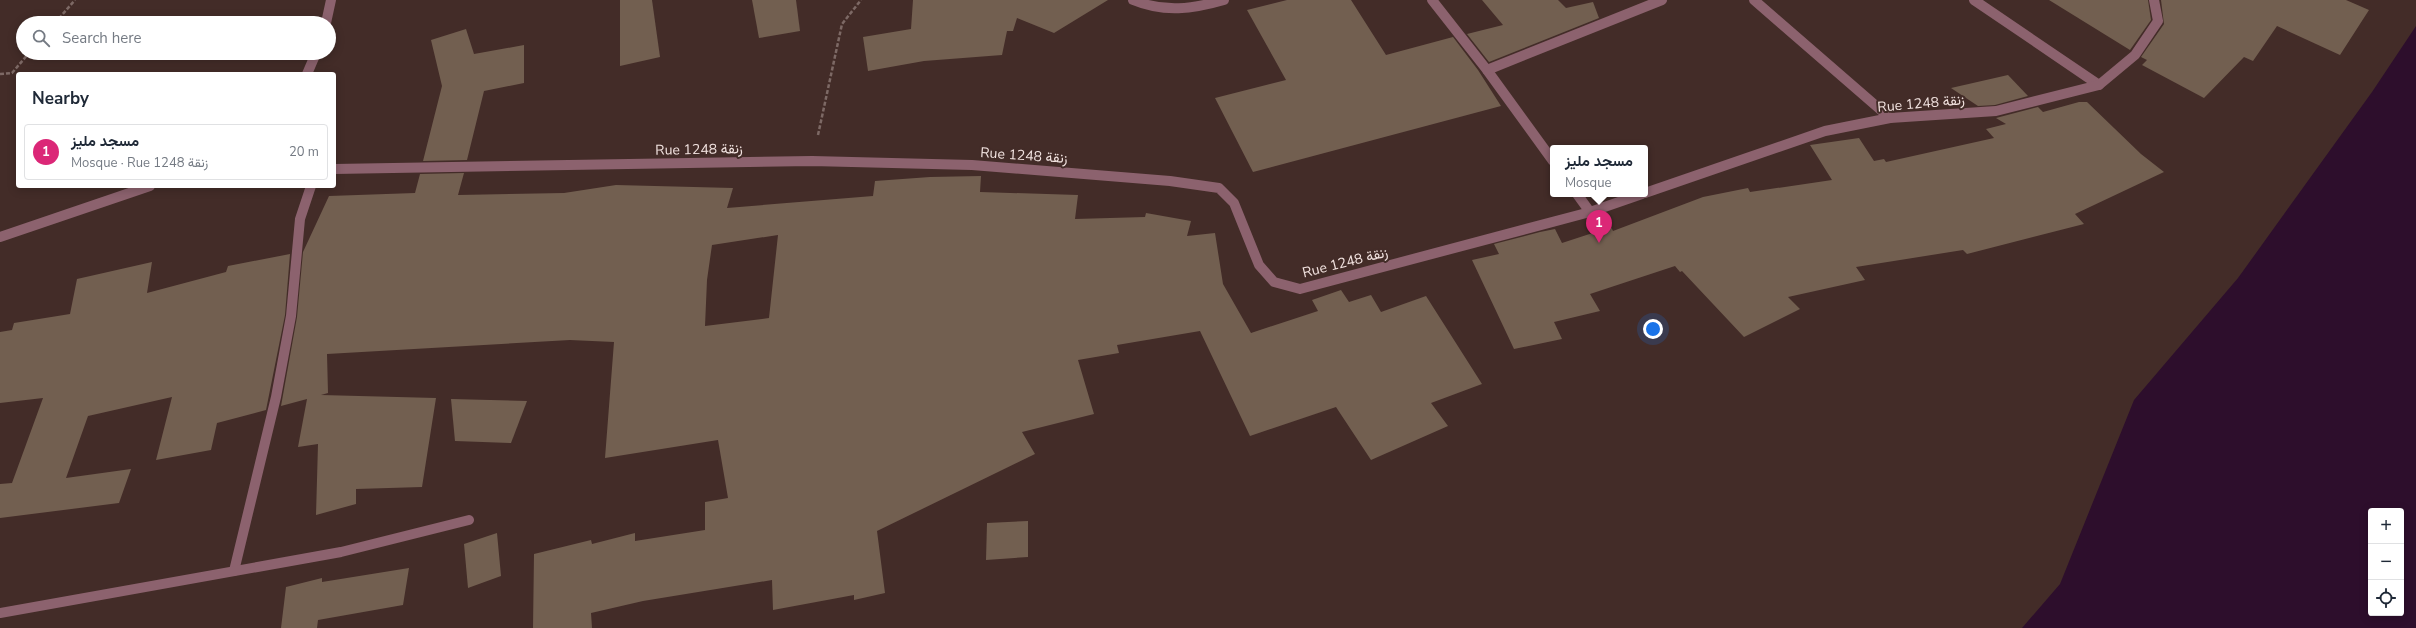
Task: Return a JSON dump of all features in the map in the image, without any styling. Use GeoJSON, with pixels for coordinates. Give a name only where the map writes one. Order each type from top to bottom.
{"type":"FeatureCollection","features":[{"type":"Feature","properties":{"kind":"street"},"geometry":{"type":"LineString","coordinates":[[328,16],[331,0]]}},
{"type":"Feature","properties":{"kind":"street"},"geometry":{"type":"LineString","coordinates":[[1132,0],[1146,7],[1194,9],[1224,0]]}},
{"type":"Feature","properties":{"kind":"street"},"geometry":{"type":"LineString","coordinates":[[1432,0],[1487,70],[1550,157]]}},
{"type":"Feature","properties":{"kind":"street"},"geometry":{"type":"LineString","coordinates":[[1487,70],[1662,0]]}},
{"type":"Feature","properties":{"kind":"street"},"geometry":{"type":"LineString","coordinates":[[1754,0],[1890,118]]}},
{"type":"Feature","properties":{"kind":"street"},"geometry":{"type":"LineString","coordinates":[[1974,0],[2016,26],[2099,85]]}},
{"type":"Feature","properties":{"kind":"street","name":"Rue 1248 زنقة"},"geometry":{"type":"LineString","coordinates":[[1648,193],[1825,131],[1890,118],[1996,111],[2099,85],[2135,55],[2158,21],[2154,0]]}},
{"type":"Feature","properties":{"kind":"street"},"geometry":{"type":"LineString","coordinates":[[308,72],[313,60]]}},
{"type":"Feature","properties":{"kind":"street","name":"Rue 1248 زنقة"},"geometry":{"type":"LineString","coordinates":[[336,169],[812,161],[972,165],[1170,181],[1219,188],[1234,202],[1259,265],[1274,282],[1300,289],[1590,212],[1635,197]]}},
{"type":"Feature","properties":{"kind":"street"},"geometry":{"type":"LineString","coordinates":[[0,237],[144,188]]}},
{"type":"Feature","properties":{"kind":"street"},"geometry":{"type":"LineString","coordinates":[[234,571],[276,397],[291,316],[300,219],[310,188]]}},
{"type":"Feature","properties":{"kind":"street"},"geometry":{"type":"LineString","coordinates":[[1579,197],[1590,212]]}},
{"type":"Feature","properties":{"kind":"street"},"geometry":{"type":"LineString","coordinates":[[0,613],[341,552],[470,520]]}},
{"type":"Feature","properties":{"kind":"path"},"geometry":{"type":"LineString","coordinates":[[61,16],[75,0]]}},
{"type":"Feature","properties":{"kind":"path"},"geometry":{"type":"LineString","coordinates":[[812,161],[842,24],[861,0]]}},
{"type":"Feature","properties":{"kind":"path"},"geometry":{"type":"LineString","coordinates":[[0,74],[12,73],[24,60]]}},
{"type":"Feature","properties":{"kind":"shaded area"},"geometry":{"type":"Polygon","coordinates":[[[2416,26],[2416,628],[2022,628],[2060,584],[2134,400],[2238,278],[2372,92],[2416,26]]]}},
{"type":"Feature","properties":{"kind":"building"},"geometry":{"type":"Polygon","coordinates":[[[620,0],[652,0],[660,57],[620,66],[620,0]]]}},
{"type":"Feature","properties":{"kind":"building"},"geometry":{"type":"Polygon","coordinates":[[[752,0],[796,0],[800,31],[759,38],[752,0]]]}},
{"type":"Feature","properties":{"kind":"building"},"geometry":{"type":"Polygon","coordinates":[[[913,0],[1108,0],[1054,33],[1017,18],[1013,31],[1007,31],[1002,55],[924,61],[868,71],[863,37],[911,29],[913,0]]]}},
{"type":"Feature","properties":{"kind":"building"},"geometry":{"type":"Polygon","coordinates":[[[1287,0],[1351,0],[1386,55],[1453,37],[1478,70],[1501,106],[1253,172],[1215,98],[1286,80],[1247,10],[1287,0]]]}},
{"type":"Feature","properties":{"kind":"building"},"geometry":{"type":"Polygon","coordinates":[[[1482,0],[1558,0],[1566,8],[1593,2],[1599,18],[1489,62],[1467,34],[1503,25],[1482,0]]]}},
{"type":"Feature","properties":{"kind":"building"},"geometry":{"type":"Polygon","coordinates":[[[2049,0],[2148,0],[2151,20],[2130,50],[2049,0]]]}},
{"type":"Feature","properties":{"kind":"building"},"geometry":{"type":"Polygon","coordinates":[[[2161,0],[2346,0],[2369,10],[2340,55],[2277,26],[2253,61],[2244,57],[2204,98],[2142,65],[2147,60],[2141,57],[2164,24],[2161,0]]]}},
{"type":"Feature","properties":{"kind":"building"},"geometry":{"type":"Polygon","coordinates":[[[466,29],[474,54],[524,45],[524,83],[484,91],[467,160],[423,161],[442,86],[431,40],[466,29]]]}},
{"type":"Feature","properties":{"kind":"building"},"geometry":{"type":"Polygon","coordinates":[[[2008,75],[2028,96],[1995,105],[1978,106],[1951,88],[2008,75]]]}},
{"type":"Feature","properties":{"kind":"building"},"geometry":{"type":"Polygon","coordinates":[[[2079,102],[2087,102],[2141,154],[2164,172],[2075,214],[2084,224],[1967,254],[1963,250],[1856,267],[1865,280],[1788,297],[1800,309],[1744,337],[1682,271],[1680,272],[1675,266],[1590,294],[1600,311],[1554,322],[1562,339],[1514,349],[1472,260],[1499,254],[1494,244],[1540,232],[1555,229],[1562,243],[1611,227],[1613,231],[1703,197],[1748,188],[1750,192],[1832,180],[1810,145],[1859,138],[1874,161],[1884,159],[1886,162],[1994,138],[1986,129],[2006,124],[1996,118],[2038,107],[2043,112],[2079,102]]]}},
{"type":"Feature","properties":{"kind":"building"},"geometry":{"type":"Polygon","coordinates":[[[464,173],[458,195],[564,193],[616,185],[733,188],[727,208],[873,196],[875,181],[930,177],[981,176],[980,192],[1078,195],[1075,219],[1145,217],[1146,213],[1191,221],[1187,236],[1215,233],[1223,284],[1251,333],[1318,311],[1312,300],[1341,290],[1349,302],[1371,295],[1381,312],[1426,296],[1482,384],[1431,403],[1448,426],[1371,460],[1336,407],[1250,436],[1200,331],[1117,345],[1119,353],[1078,360],[1094,414],[1022,432],[1035,454],[877,531],[885,593],[854,600],[854,595],[773,610],[772,580],[643,601],[591,613],[592,628],[533,628],[534,554],[591,540],[592,544],[635,533],[635,541],[705,530],[705,502],[728,498],[718,440],[605,458],[614,342],[570,340],[327,354],[328,393],[321,395],[436,398],[422,487],[356,489],[356,504],[316,515],[318,444],[298,447],[307,399],[281,406],[297,317],[303,252],[329,196],[415,193],[420,174],[464,173]],[[778,235],[712,245],[707,280],[705,326],[769,318],[778,235]]]}},
{"type":"Feature","properties":{"kind":"building"},"geometry":{"type":"Polygon","coordinates":[[[290,254],[285,315],[266,410],[217,423],[211,450],[156,460],[172,397],[88,416],[66,478],[131,469],[119,503],[0,518],[0,484],[12,483],[43,398],[0,403],[0,332],[12,330],[14,323],[70,314],[77,279],[152,262],[147,293],[226,272],[228,266],[290,254]]]}},
{"type":"Feature","properties":{"kind":"building"},"geometry":{"type":"Polygon","coordinates":[[[451,399],[527,401],[511,443],[455,441],[451,399]]]}},
{"type":"Feature","properties":{"kind":"building"},"geometry":{"type":"Polygon","coordinates":[[[1028,521],[1028,557],[986,560],[987,523],[1028,521]]]}},
{"type":"Feature","properties":{"kind":"building"},"geometry":{"type":"Polygon","coordinates":[[[497,533],[501,576],[468,588],[464,544],[497,533]]]}},
{"type":"Feature","properties":{"kind":"building"},"geometry":{"type":"Polygon","coordinates":[[[409,568],[403,605],[318,620],[317,628],[281,628],[286,587],[322,578],[322,582],[409,568]]]}},
{"type":"Feature","properties":{"kind":"place","name":"مسجد مليز"},"geometry":{"type":"Point","coordinates":[1599,243]}}]}
